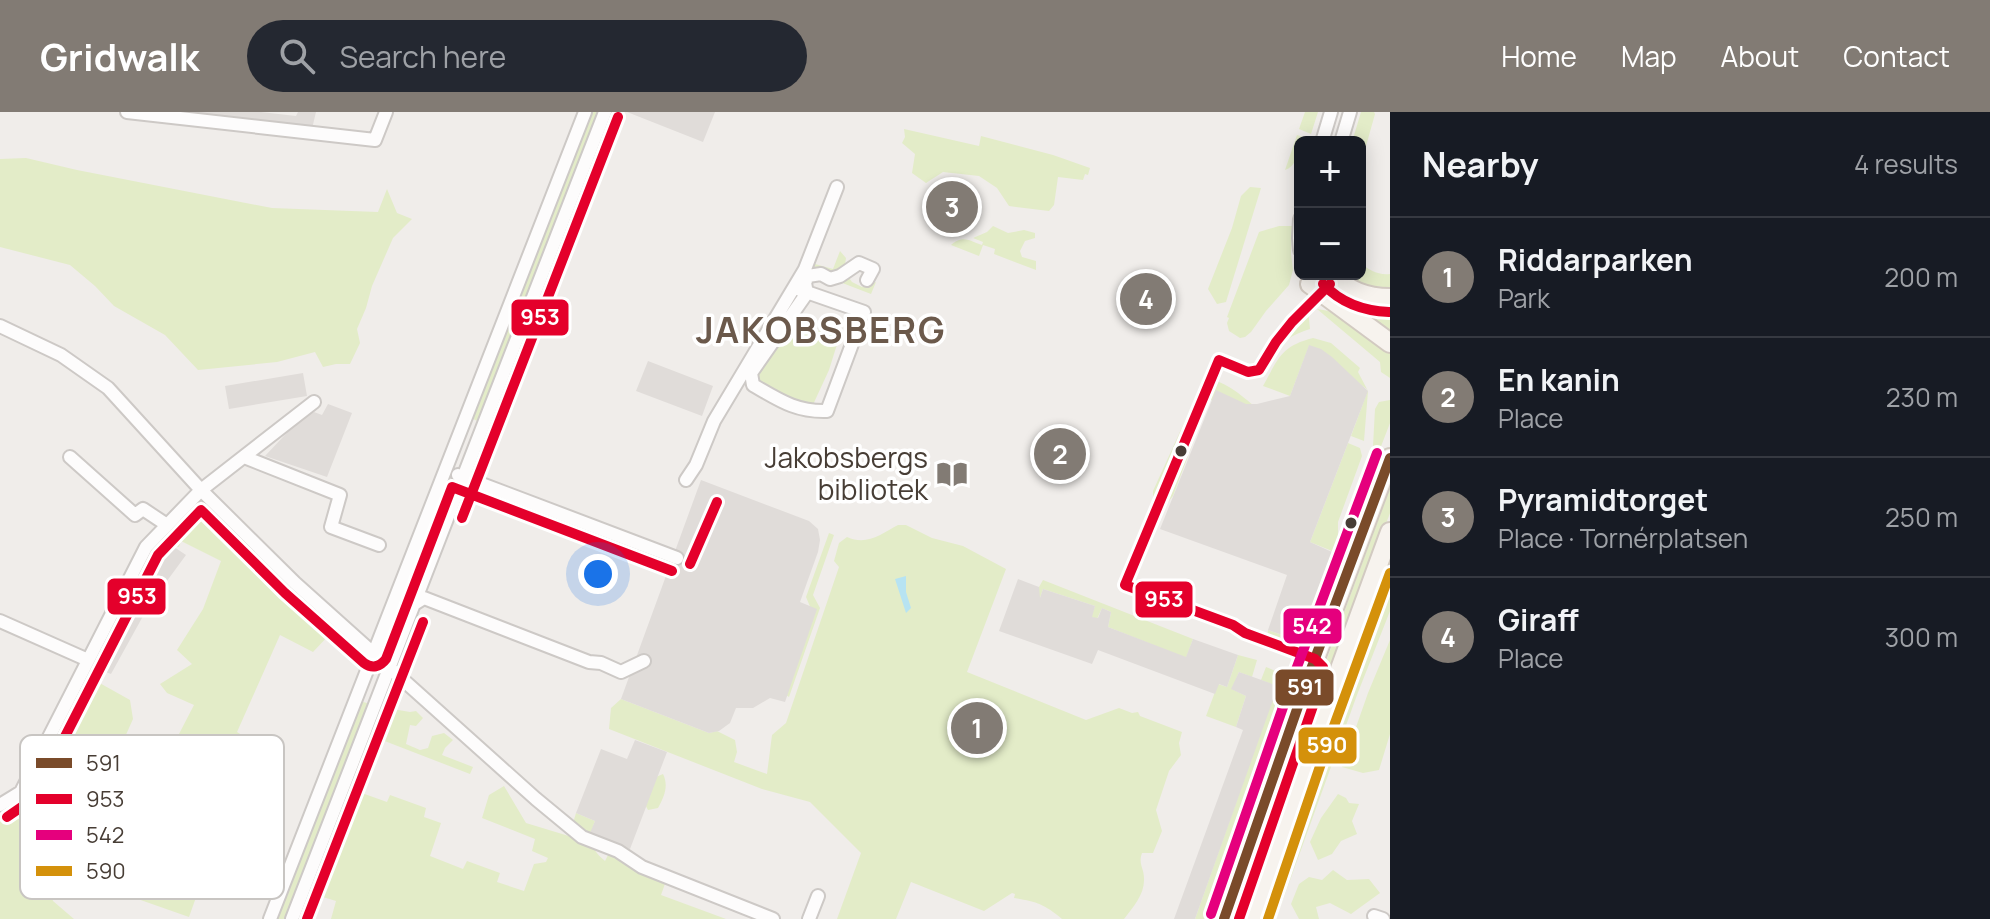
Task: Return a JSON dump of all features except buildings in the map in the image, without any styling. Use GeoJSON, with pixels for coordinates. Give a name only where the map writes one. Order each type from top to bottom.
{"type":"FeatureCollection","features":[{"type":"Feature","properties":{"kind":"main road"},"geometry":{"type":"LineString","coordinates":[[1309,280],[1390,343]]}},
{"type":"Feature","properties":{"kind":"main road"},"geometry":{"type":"LineString","coordinates":[[1340,280],[1358,292],[1390,298]]}},
{"type":"Feature","properties":{"kind":"main road"},"geometry":{"type":"LineString","coordinates":[[1224,919],[1310,672],[1390,458]]}},
{"type":"Feature","properties":{"kind":"main road"},"geometry":{"type":"LineString","coordinates":[[1253,919],[1390,532]]}},
{"type":"Feature","properties":{"kind":"street"},"geometry":{"type":"LineString","coordinates":[[127,112],[375,140],[386,112]]}},
{"type":"Feature","properties":{"kind":"street"},"geometry":{"type":"LineString","coordinates":[[284,883],[585,112]]}},
{"type":"Feature","properties":{"kind":"street"},"geometry":{"type":"LineString","coordinates":[[292,919],[605,112]]}},
{"type":"Feature","properties":{"kind":"street"},"geometry":{"type":"LineString","coordinates":[[1324,136],[1331,112]]}},
{"type":"Feature","properties":{"kind":"street"},"geometry":{"type":"LineString","coordinates":[[1343,136],[1350,112]]}},
{"type":"Feature","properties":{"kind":"street"},"geometry":{"type":"LineString","coordinates":[[686,480],[696,465],[714,421],[801,290],[805,269],[837,187]]}},
{"type":"Feature","properties":{"kind":"street"},"geometry":{"type":"LineString","coordinates":[[801,290],[864,312],[827,411],[810,412],[788,406],[753,385],[751,373],[808,276],[821,274],[830,279],[859,263],[873,269],[867,280]]}},
{"type":"Feature","properties":{"kind":"street"},"geometry":{"type":"LineString","coordinates":[[0,326],[61,355],[108,388],[201,490],[295,583],[582,837],[614,849],[642,867],[773,919]]}},
{"type":"Feature","properties":{"kind":"street"},"geometry":{"type":"LineString","coordinates":[[50,735],[146,547],[201,490],[314,402]]}},
{"type":"Feature","properties":{"kind":"street"},"geometry":{"type":"LineString","coordinates":[[70,457],[135,515],[143,509],[167,525]]}},
{"type":"Feature","properties":{"kind":"street"},"geometry":{"type":"LineString","coordinates":[[244,457],[340,495],[331,527],[379,545]]}},
{"type":"Feature","properties":{"kind":"street"},"geometry":{"type":"LineString","coordinates":[[444,469],[677,558]]}},
{"type":"Feature","properties":{"kind":"street"},"geometry":{"type":"LineString","coordinates":[[416,603],[424,598],[621,672],[644,661]]}},
{"type":"Feature","properties":{"kind":"street"},"geometry":{"type":"LineString","coordinates":[[0,621],[88,660]]}},
{"type":"Feature","properties":{"kind":"street"},"geometry":{"type":"LineString","coordinates":[[0,805],[20,793]]}},
{"type":"Feature","properties":{"kind":"street"},"geometry":{"type":"LineString","coordinates":[[809,919],[818,896]]}},
{"type":"Feature","properties":{"kind":"street"},"geometry":{"type":"LineString","coordinates":[[270,919],[278,899]]}},
{"type":"Feature","properties":{"kind":"green space"},"geometry":{"type":"Polygon","coordinates":[[[591,112],[599,112],[480,422],[473,419],[591,112]]]}},
{"type":"Feature","properties":{"kind":"green space"},"geometry":{"type":"Polygon","coordinates":[[[1305,112],[1318,112],[1311,134],[1299,129],[1305,112]]]}},
{"type":"Feature","properties":{"kind":"green space"},"geometry":{"type":"Polygon","coordinates":[[[1361,112],[1374,112],[1366,146],[1366,136],[1354,136],[1361,112]]]}},
{"type":"Feature","properties":{"kind":"green space"},"geometry":{"type":"Polygon","coordinates":[[[904,129],[979,146],[981,136],[1090,168],[1083,180],[1058,177],[1054,205],[1049,211],[1009,206],[997,188],[979,176],[943,172],[926,183],[912,173],[915,154],[902,143],[904,129]]]}},
{"type":"Feature","properties":{"kind":"green space"},"geometry":{"type":"Polygon","coordinates":[[[1294,144],[1294,162],[1285,170],[1294,144]]]}},
{"type":"Feature","properties":{"kind":"green space"},"geometry":{"type":"Polygon","coordinates":[[[26,158],[272,208],[378,212],[387,189],[397,213],[412,219],[393,238],[372,286],[357,329],[360,343],[350,364],[323,367],[315,352],[277,362],[198,370],[165,335],[114,306],[70,265],[0,247],[0,159],[26,158]]]}},
{"type":"Feature","properties":{"kind":"green space"},"geometry":{"type":"Polygon","coordinates":[[[1250,187],[1261,188],[1226,302],[1217,304],[1208,289],[1241,196],[1250,187]]]}},
{"type":"Feature","properties":{"kind":"green space"},"geometry":{"type":"Polygon","coordinates":[[[993,226],[1008,233],[1024,230],[1035,233],[1035,238],[1025,241],[1020,251],[1022,257],[1036,261],[1036,270],[994,254],[995,249],[983,245],[979,256],[951,245],[962,239],[982,245],[983,242],[973,238],[993,226]]]}},
{"type":"Feature","properties":{"kind":"green space"},"geometry":{"type":"Polygon","coordinates":[[[1292,226],[1293,270],[1289,285],[1251,332],[1240,338],[1229,331],[1227,317],[1259,232],[1292,226]]]}},
{"type":"Feature","properties":{"kind":"green space"},"geometry":{"type":"Polygon","coordinates":[[[840,251],[846,258],[844,271],[852,282],[862,287],[876,282],[871,294],[832,279],[813,267],[815,264],[833,269],[840,251]]]}},
{"type":"Feature","properties":{"kind":"green space"},"geometry":{"type":"Polygon","coordinates":[[[1366,267],[1390,274],[1390,288],[1366,285],[1356,280],[1366,280],[1366,267]]]}},
{"type":"Feature","properties":{"kind":"green space"},"geometry":{"type":"Polygon","coordinates":[[[1335,294],[1370,306],[1390,306],[1390,334],[1335,294]]]}},
{"type":"Feature","properties":{"kind":"green space"},"geometry":{"type":"Polygon","coordinates":[[[1317,309],[1346,319],[1390,351],[1390,378],[1381,372],[1380,362],[1317,309]]]}},
{"type":"Feature","properties":{"kind":"green space"},"geometry":{"type":"Polygon","coordinates":[[[1308,310],[1310,329],[1281,344],[1257,371],[1264,351],[1275,334],[1290,320],[1308,310]]]}},
{"type":"Feature","properties":{"kind":"green space"},"geometry":{"type":"Polygon","coordinates":[[[793,320],[798,320],[798,325],[805,328],[839,338],[829,370],[811,409],[767,390],[763,382],[757,381],[793,320]]]}},
{"type":"Feature","properties":{"kind":"green space"},"geometry":{"type":"Polygon","coordinates":[[[1313,338],[1331,343],[1360,368],[1358,372],[1367,389],[1309,346],[1290,396],[1263,386],[1287,350],[1313,338]]]}},
{"type":"Feature","properties":{"kind":"green space"},"geometry":{"type":"Polygon","coordinates":[[[1204,379],[1224,384],[1253,405],[1209,400],[1173,496],[1163,508],[1153,506],[1153,491],[1204,379]]]}},
{"type":"Feature","properties":{"kind":"green space"},"geometry":{"type":"Polygon","coordinates":[[[1368,391],[1364,441],[1351,436],[1368,391]]]}},
{"type":"Feature","properties":{"kind":"green space"},"geometry":{"type":"Polygon","coordinates":[[[1390,400],[1390,423],[1380,449],[1373,446],[1375,409],[1379,402],[1390,400]]]}},
{"type":"Feature","properties":{"kind":"green space"},"geometry":{"type":"Polygon","coordinates":[[[1348,443],[1360,448],[1362,456],[1338,522],[1338,535],[1344,546],[1308,640],[1293,649],[1267,642],[1268,630],[1297,640],[1332,551],[1310,542],[1348,443]]]}},
{"type":"Feature","properties":{"kind":"green space"},"geometry":{"type":"Polygon","coordinates":[[[447,480],[456,483],[389,654],[381,651],[447,480]]]}},
{"type":"Feature","properties":{"kind":"green space"},"geometry":{"type":"Polygon","coordinates":[[[1390,488],[1390,513],[1240,919],[1234,919],[1277,794],[1390,488]]]}},
{"type":"Feature","properties":{"kind":"green space"},"geometry":{"type":"Polygon","coordinates":[[[194,511],[206,512],[331,633],[313,652],[280,635],[237,732],[242,735],[178,735],[194,705],[167,693],[160,684],[192,664],[177,650],[203,609],[221,561],[181,541],[179,547],[171,545],[165,555],[158,550],[194,511]]]}},
{"type":"Feature","properties":{"kind":"green space"},"geometry":{"type":"Polygon","coordinates":[[[898,525],[906,525],[932,538],[963,546],[1006,569],[967,672],[1086,720],[1119,708],[1138,712],[1140,716],[1182,732],[1179,743],[1181,755],[1169,771],[1156,810],[1162,831],[1153,853],[1142,853],[1143,889],[1124,919],[1062,919],[1040,904],[1014,898],[1015,894],[1012,893],[984,911],[911,882],[896,919],[837,919],[861,853],[810,802],[762,789],[609,729],[611,708],[621,699],[735,740],[737,752],[734,762],[767,774],[772,735],[786,723],[839,567],[834,561],[839,543],[847,537],[861,540],[874,538],[898,525]]]}},
{"type":"Feature","properties":{"kind":"green space"},"geometry":{"type":"Polygon","coordinates":[[[829,533],[834,535],[813,595],[820,608],[789,697],[783,693],[811,609],[806,597],[829,533]]]}},
{"type":"Feature","properties":{"kind":"green space"},"geometry":{"type":"Polygon","coordinates":[[[1043,580],[1193,639],[1186,658],[1108,627],[1111,612],[1102,608],[1097,619],[1091,617],[1095,606],[1043,589],[1038,597],[1043,580]]]}},
{"type":"Feature","properties":{"kind":"green space"},"geometry":{"type":"Polygon","coordinates":[[[1390,580],[1390,611],[1276,919],[1261,919],[1313,777],[1390,580]]]}},
{"type":"Feature","properties":{"kind":"green space"},"geometry":{"type":"Polygon","coordinates":[[[1390,640],[1390,734],[1379,770],[1363,773],[1342,767],[1368,693],[1390,640]]]}},
{"type":"Feature","properties":{"kind":"green space"},"geometry":{"type":"Polygon","coordinates":[[[1238,655],[1257,660],[1252,677],[1239,672],[1232,689],[1246,696],[1236,727],[1206,716],[1218,684],[1227,687],[1238,655]]]}},
{"type":"Feature","properties":{"kind":"green space"},"geometry":{"type":"Polygon","coordinates":[[[1266,667],[1286,683],[1284,704],[1207,919],[1195,919],[1277,686],[1261,680],[1266,667]]]}},
{"type":"Feature","properties":{"kind":"green space"},"geometry":{"type":"Polygon","coordinates":[[[96,681],[130,700],[133,719],[126,735],[69,735],[96,681]]]}},
{"type":"Feature","properties":{"kind":"green space"},"geometry":{"type":"Polygon","coordinates":[[[360,701],[370,704],[286,919],[276,919],[360,701]]]}},
{"type":"Feature","properties":{"kind":"green space"},"geometry":{"type":"Polygon","coordinates":[[[387,708],[416,711],[423,718],[416,726],[410,725],[406,744],[420,750],[428,748],[432,736],[444,733],[453,740],[442,755],[473,767],[470,774],[382,740],[368,764],[359,792],[387,802],[390,795],[426,808],[424,817],[441,823],[430,856],[463,869],[467,861],[500,873],[497,882],[524,891],[534,864],[546,862],[548,858],[532,851],[535,839],[482,818],[489,795],[504,786],[526,823],[572,837],[578,836],[573,823],[576,813],[595,821],[592,843],[605,861],[620,847],[666,881],[661,895],[726,919],[331,919],[336,901],[313,894],[387,708]]]}},
{"type":"Feature","properties":{"kind":"green space"},"geometry":{"type":"Polygon","coordinates":[[[663,774],[666,787],[662,800],[658,808],[648,810],[642,799],[651,779],[663,774]]]}},
{"type":"Feature","properties":{"kind":"green space"},"geometry":{"type":"Polygon","coordinates":[[[1338,794],[1349,803],[1359,804],[1352,821],[1357,834],[1341,841],[1332,854],[1318,860],[1310,842],[1321,818],[1338,794]]]}},
{"type":"Feature","properties":{"kind":"green space"},"geometry":{"type":"Polygon","coordinates":[[[20,816],[20,899],[52,899],[74,919],[0,919],[0,817],[20,816]]]}},
{"type":"Feature","properties":{"kind":"green space"},"geometry":{"type":"Polygon","coordinates":[[[1333,870],[1347,880],[1369,879],[1380,893],[1351,914],[1330,903],[1316,907],[1319,919],[1299,919],[1291,904],[1299,884],[1309,877],[1322,880],[1333,870]]]}},
{"type":"Feature","properties":{"kind":"green space"},"geometry":{"type":"Polygon","coordinates":[[[138,899],[195,899],[189,917],[138,899]]]}},
{"type":"Feature","properties":{"kind":"shaded area"},"geometry":{"type":"Polygon","coordinates":[[[138,112],[261,112],[296,116],[298,112],[316,112],[311,133],[138,112]]]}},
{"type":"Feature","properties":{"kind":"shaded area"},"geometry":{"type":"Polygon","coordinates":[[[627,112],[715,112],[703,142],[627,112]]]}},
{"type":"Feature","properties":{"kind":"shaded area"},"geometry":{"type":"Polygon","coordinates":[[[1309,345],[1332,357],[1368,391],[1310,542],[1332,552],[1298,640],[1268,630],[1287,575],[1160,529],[1216,390],[1246,404],[1290,396],[1309,345]]]}},
{"type":"Feature","properties":{"kind":"shaded area"},"geometry":{"type":"Polygon","coordinates":[[[648,361],[713,386],[702,416],[636,391],[648,361]]]}},
{"type":"Feature","properties":{"kind":"shaded area"},"geometry":{"type":"Polygon","coordinates":[[[303,373],[307,396],[229,409],[225,386],[303,373]]]}},
{"type":"Feature","properties":{"kind":"shaded area"},"geometry":{"type":"Polygon","coordinates":[[[328,404],[352,413],[327,477],[265,456],[298,421],[314,412],[322,415],[328,404]]]}},
{"type":"Feature","properties":{"kind":"shaded area"},"geometry":{"type":"Polygon","coordinates":[[[701,480],[809,521],[818,529],[820,540],[800,602],[817,609],[785,702],[770,698],[753,708],[736,708],[730,723],[719,731],[709,733],[621,699],[701,480]]]}},
{"type":"Feature","properties":{"kind":"shaded area"},"geometry":{"type":"Polygon","coordinates":[[[171,545],[186,555],[158,589],[111,674],[103,671],[96,681],[70,735],[55,735],[138,581],[153,559],[159,563],[171,545]]]}},
{"type":"Feature","properties":{"kind":"shaded area"},"geometry":{"type":"Polygon","coordinates":[[[1018,579],[1039,587],[1040,598],[1043,589],[1095,606],[1092,617],[1098,618],[1102,608],[1111,612],[1108,627],[1186,657],[1193,639],[1238,655],[1227,687],[1219,684],[1215,694],[1098,650],[1092,664],[999,631],[1018,579]]]}},
{"type":"Feature","properties":{"kind":"shaded area"},"geometry":{"type":"Polygon","coordinates":[[[1239,672],[1278,686],[1195,919],[1174,919],[1243,730],[1236,727],[1246,696],[1231,689],[1239,672]]]}},
{"type":"Feature","properties":{"kind":"shaded area"},"geometry":{"type":"Polygon","coordinates":[[[635,740],[667,752],[630,849],[590,833],[595,821],[576,813],[601,749],[627,759],[635,740]]]}},
{"type":"Feature","properties":{"kind":"water"},"geometry":{"type":"Polygon","coordinates":[[[906,576],[906,592],[911,608],[906,613],[895,579],[906,576]]]}},
{"type":"Feature","properties":{"kind":"transit line","name":"953"},"geometry":{"type":"LineString","coordinates":[[462,518],[618,117]]}},
{"type":"Feature","properties":{"kind":"transit line","name":"953"},"geometry":{"type":"LineString","coordinates":[[1323,284],[1353,305],[1389,312]]}},
{"type":"Feature","properties":{"kind":"transit line","name":"953"},"geometry":{"type":"LineString","coordinates":[[1239,919],[1323,677],[1323,667],[1315,659],[1245,633],[1233,625],[1125,585],[1219,360],[1248,372],[1259,370],[1292,322],[1330,284]]}},
{"type":"Feature","properties":{"kind":"transit line","name":"542"},"geometry":{"type":"LineString","coordinates":[[1211,914],[1297,667],[1377,453]]}},
{"type":"Feature","properties":{"kind":"transit line","name":"591"},"geometry":{"type":"LineString","coordinates":[[1224,919],[1310,672],[1390,458]]}},
{"type":"Feature","properties":{"kind":"transit line","name":"953"},"geometry":{"type":"LineString","coordinates":[[66,735],[158,555],[201,510],[285,593],[364,663],[373,666],[386,659],[452,487],[672,571]]}},
{"type":"Feature","properties":{"kind":"transit line","name":"953"},"geometry":{"type":"LineString","coordinates":[[690,564],[717,502]]}},
{"type":"Feature","properties":{"kind":"transit line","name":"590"},"geometry":{"type":"LineString","coordinates":[[1268,919],[1390,573]]}},
{"type":"Feature","properties":{"kind":"transit line","name":"953"},"geometry":{"type":"LineString","coordinates":[[307,919],[423,622]]}},
{"type":"Feature","properties":{"kind":"transit line","name":"953"},"geometry":{"type":"LineString","coordinates":[[7,817],[20,808]]}},
{"type":"Feature","properties":{"kind":"place","name":"Pyramidtorget"},"geometry":{"type":"Point","coordinates":[952,207]}},
{"type":"Feature","properties":{"kind":"place","name":"Giraff"},"geometry":{"type":"Point","coordinates":[1146,299]}},
{"type":"Feature","properties":{"kind":"place","name":"En kanin"},"geometry":{"type":"Point","coordinates":[1060,454]}},
{"type":"Feature","properties":{"kind":"place","name":"Jakobsbergs bibliotek"},"geometry":{"type":"Point","coordinates":[952,474]}},
{"type":"Feature","properties":{"kind":"place","name":"Riddarparken"},"geometry":{"type":"Point","coordinates":[977,728]}},
{"type":"Feature","properties":{"kind":"district","name":"JAKOBSBERG"},"geometry":{"type":"Point","coordinates":[821,330]}}]}
